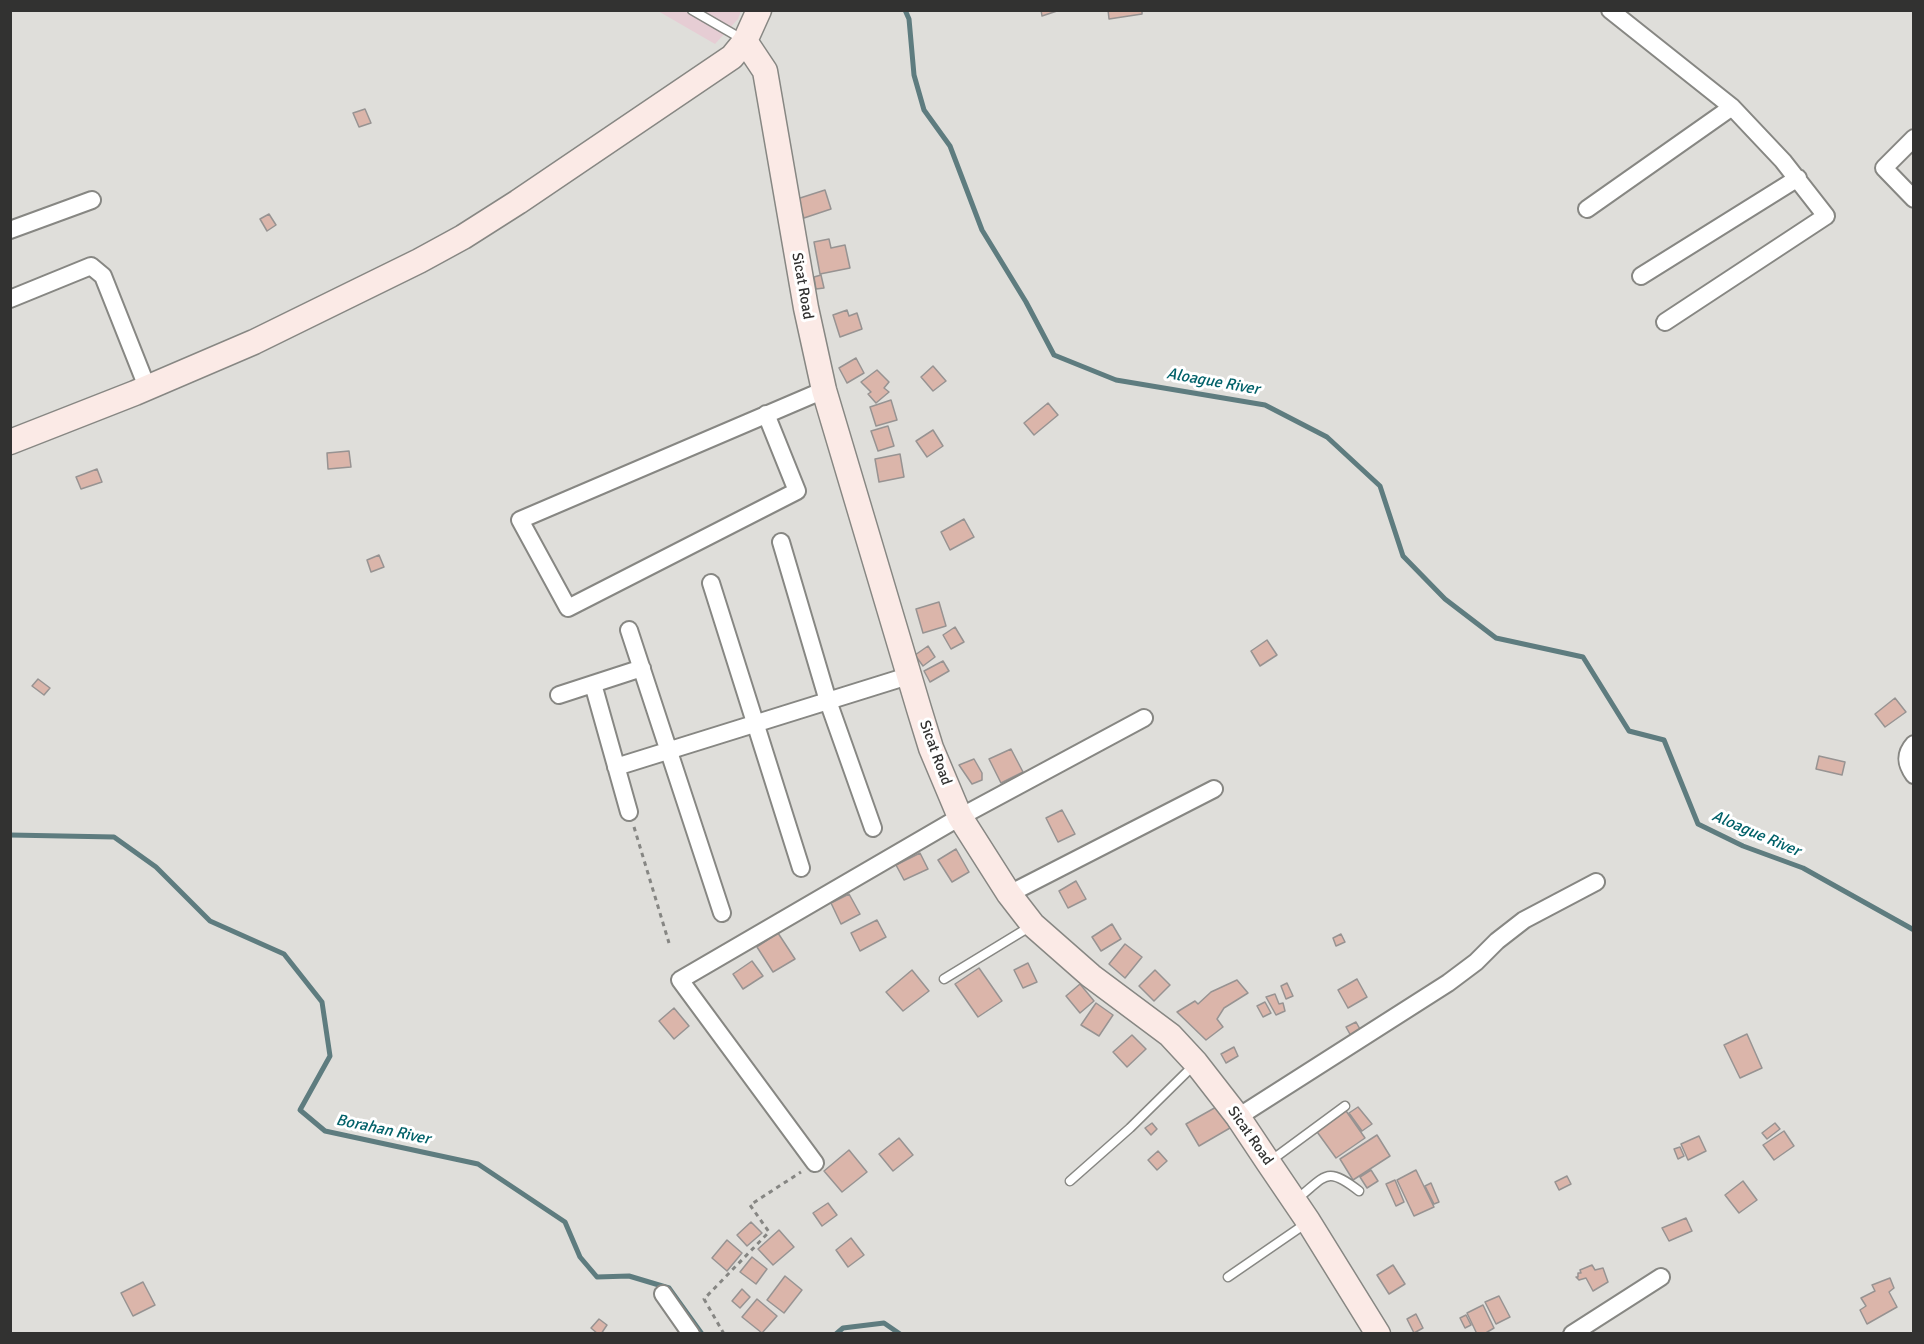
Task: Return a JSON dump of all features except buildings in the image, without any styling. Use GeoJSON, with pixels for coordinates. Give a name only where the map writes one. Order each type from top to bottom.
{"type":"FeatureCollection","features":[{"type":"Feature","properties":{"kind":"street"},"geometry":{"type":"LineString","coordinates":[[10,442],[254,342],[463,237],[617,137],[732,57],[745,41],[759,10]]}},
{"type":"Feature","properties":{"kind":"street"},"geometry":{"type":"LineString","coordinates":[[1610,10],[1732,107],[1783,160],[1826,216],[1665,322]]}},
{"type":"Feature","properties":{"kind":"street","name":"Sicat Road"},"geometry":{"type":"LineString","coordinates":[[745,41],[765,71],[806,308],[824,390],[859,502],[908,676],[931,748],[960,817],[1009,894],[1033,925],[1091,976],[1170,1035],[1196,1063],[1238,1117],[1308,1221],[1378,1334]]}},
{"type":"Feature","properties":{"kind":"street"},"geometry":{"type":"LineString","coordinates":[[1587,209],[1732,107]]}},
{"type":"Feature","properties":{"kind":"street"},"geometry":{"type":"LineString","coordinates":[[1914,138],[1884,168],[1914,199]]}},
{"type":"Feature","properties":{"kind":"street"},"geometry":{"type":"LineString","coordinates":[[1641,276],[1798,178]]}},
{"type":"Feature","properties":{"kind":"street"},"geometry":{"type":"LineString","coordinates":[[10,230],[92,200]]}},
{"type":"Feature","properties":{"kind":"street"},"geometry":{"type":"LineString","coordinates":[[10,299],[91,266],[103,276],[147,387]]}},
{"type":"Feature","properties":{"kind":"street"},"geometry":{"type":"LineString","coordinates":[[766,414],[797,491],[567,608],[520,520],[766,414],[824,390]]}},
{"type":"Feature","properties":{"kind":"street"},"geometry":{"type":"LineString","coordinates":[[782,542],[828,701],[873,828]]}},
{"type":"Feature","properties":{"kind":"street"},"geometry":{"type":"LineString","coordinates":[[711,583],[801,868]]}},
{"type":"Feature","properties":{"kind":"street"},"geometry":{"type":"LineString","coordinates":[[629,630],[722,913]]}},
{"type":"Feature","properties":{"kind":"street"},"geometry":{"type":"LineString","coordinates":[[559,695],[642,668]]}},
{"type":"Feature","properties":{"kind":"street"},"geometry":{"type":"LineString","coordinates":[[616,767],[908,676]]}},
{"type":"Feature","properties":{"kind":"street"},"geometry":{"type":"LineString","coordinates":[[593,684],[629,812]]}},
{"type":"Feature","properties":{"kind":"street"},"geometry":{"type":"LineString","coordinates":[[815,1163],[680,980],[960,817],[1144,718]]}},
{"type":"Feature","properties":{"kind":"street"},"geometry":{"type":"LineString","coordinates":[[1914,744],[1909,749],[1907,761],[1914,775]]}},
{"type":"Feature","properties":{"kind":"street"},"geometry":{"type":"LineString","coordinates":[[1009,894],[1214,789]]}},
{"type":"Feature","properties":{"kind":"street"},"geometry":{"type":"LineString","coordinates":[[1238,1117],[1448,983],[1524,920],[1596,882]]}},
{"type":"Feature","properties":{"kind":"street"},"geometry":{"type":"LineString","coordinates":[[1572,1334],[1661,1277]]}},
{"type":"Feature","properties":{"kind":"street"},"geometry":{"type":"LineString","coordinates":[[663,1294],[691,1334]]}},
{"type":"Feature","properties":{"kind":"lane"},"geometry":{"type":"LineString","coordinates":[[692,10],[745,41]]}},
{"type":"Feature","properties":{"kind":"lane"},"geometry":{"type":"LineString","coordinates":[[944,979],[1033,925]]}},
{"type":"Feature","properties":{"kind":"lane"},"geometry":{"type":"LineString","coordinates":[[1070,1181],[1130,1128],[1196,1063]]}},
{"type":"Feature","properties":{"kind":"lane"},"geometry":{"type":"LineString","coordinates":[[1268,1162],[1345,1106]]}},
{"type":"Feature","properties":{"kind":"lane"},"geometry":{"type":"LineString","coordinates":[[1294,1201],[1324,1177],[1332,1174],[1342,1178],[1359,1191]]}},
{"type":"Feature","properties":{"kind":"lane"},"geometry":{"type":"LineString","coordinates":[[1228,1277],[1308,1221]]}},
{"type":"Feature","properties":{"kind":"path"},"geometry":{"type":"LineString","coordinates":[[629,812],[669,943]]}},
{"type":"Feature","properties":{"kind":"path"},"geometry":{"type":"LineString","coordinates":[[724,1334],[704,1299],[769,1232],[750,1205],[815,1163]]}},
{"type":"Feature","properties":{"kind":"shaded area"},"geometry":{"type":"Polygon","coordinates":[[[658,11],[741,11],[738,19],[715,44],[658,11]]]}},
{"type":"Feature","properties":{"kind":"waterway","name":"Aloague River"},"geometry":{"type":"LineString","coordinates":[[905,10],[909,19],[914,75],[924,110],[950,146],[982,230],[1026,302],[1054,355],[1116,380],[1265,405],[1327,437],[1380,486],[1403,556],[1445,599],[1496,638],[1583,657],[1629,731],[1664,740],[1698,824],[1743,846],[1803,868],[1914,930]]}},
{"type":"Feature","properties":{"kind":"waterway","name":"Borahan River"},"geometry":{"type":"LineString","coordinates":[[10,835],[114,837],[156,867],[210,921],[284,954],[322,1002],[330,1056],[300,1110],[325,1131],[478,1164],[565,1222],[580,1257],[597,1277],[629,1276],[669,1288],[702,1334]]}},
{"type":"Feature","properties":{"kind":"waterway","name":"Borahan River"},"geometry":{"type":"LineString","coordinates":[[836,1334],[843,1328],[884,1323],[900,1334]]}}]}
